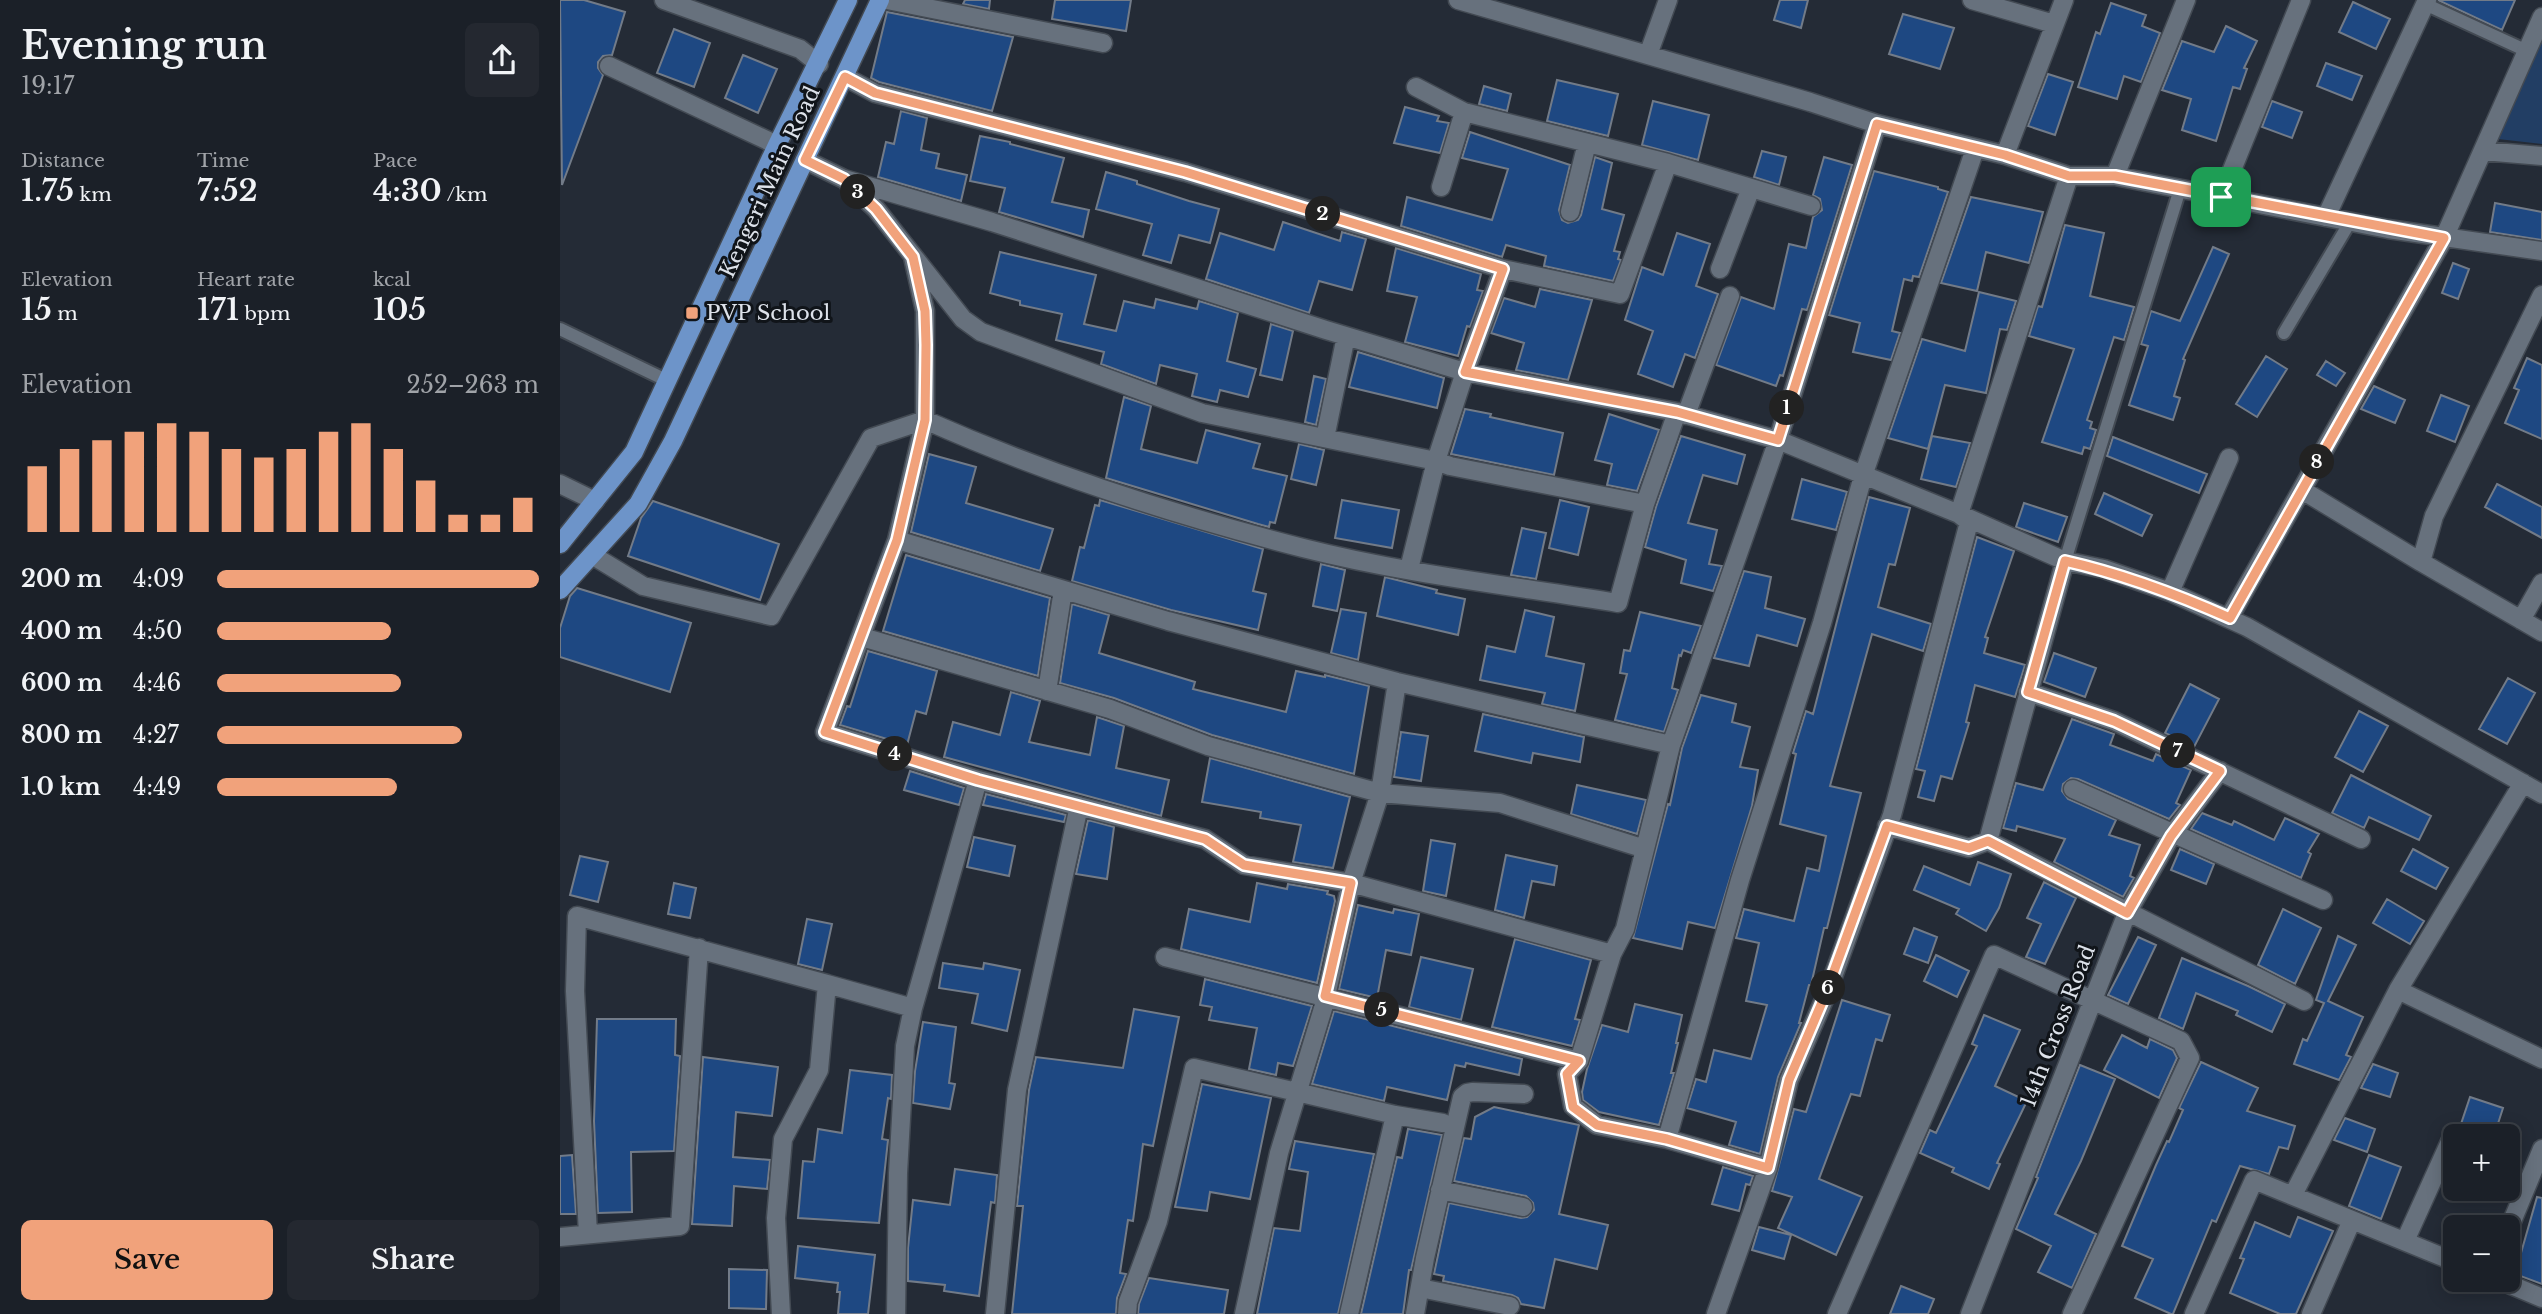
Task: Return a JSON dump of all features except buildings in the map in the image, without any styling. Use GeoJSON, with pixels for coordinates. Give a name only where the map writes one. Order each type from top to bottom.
{"type":"FeatureCollection","features":[{"type":"Feature","properties":{"kind":"main road","name":"Kengeri Main Road"},"geometry":{"type":"LineString","coordinates":[[560,544],[634,452],[777,145],[848,0]]}},
{"type":"Feature","properties":{"kind":"main road","name":"Kengeri Main Road"},"geometry":{"type":"LineString","coordinates":[[560,590],[638,504],[673,441],[880,0]]}},
{"type":"Feature","properties":{"kind":"street"},"geometry":{"type":"LineString","coordinates":[[664,0],[800,49],[819,64]]}},
{"type":"Feature","properties":{"kind":"street"},"geometry":{"type":"LineString","coordinates":[[887,0],[1103,43]]}},
{"type":"Feature","properties":{"kind":"street"},"geometry":{"type":"LineString","coordinates":[[1458,0],[1877,124],[2005,155],[2069,176],[2115,176],[2350,222],[2542,251]]}},
{"type":"Feature","properties":{"kind":"street"},"geometry":{"type":"LineString","coordinates":[[1648,55],[1668,0]]}},
{"type":"Feature","properties":{"kind":"street"},"geometry":{"type":"LineString","coordinates":[[1972,0],[2054,24]]}},
{"type":"Feature","properties":{"kind":"street"},"geometry":{"type":"LineString","coordinates":[[2005,155],[2064,0]]}},
{"type":"Feature","properties":{"kind":"street"},"geometry":{"type":"LineString","coordinates":[[2115,176],[2186,0]]}},
{"type":"Feature","properties":{"kind":"street"},"geometry":{"type":"LineString","coordinates":[[2221,197],[2301,0]]}},
{"type":"Feature","properties":{"kind":"street"},"geometry":{"type":"LineString","coordinates":[[2326,217],[2426,2]]}},
{"type":"Feature","properties":{"kind":"street"},"geometry":{"type":"LineString","coordinates":[[2230,618],[2444,238],[2542,17]]}},
{"type":"Feature","properties":{"kind":"street"},"geometry":{"type":"LineString","coordinates":[[609,66],[777,145]]}},
{"type":"Feature","properties":{"kind":"street"},"geometry":{"type":"LineString","coordinates":[[845,77],[875,93],[1185,172],[1503,269],[1620,294],[1668,163]]}},
{"type":"Feature","properties":{"kind":"street"},"geometry":{"type":"LineString","coordinates":[[1416,87],[1464,112],[1668,163],[1811,206]]}},
{"type":"Feature","properties":{"kind":"street"},"geometry":{"type":"LineString","coordinates":[[1441,187],[1464,112]]}},
{"type":"Feature","properties":{"kind":"street"},"geometry":{"type":"LineString","coordinates":[[1768,1168],[1667,1139],[1597,1125],[1573,1107],[1567,1074],[1579,1061],[1612,954],[1626,929],[1671,745],[1778,440],[1877,124]]}},
{"type":"Feature","properties":{"kind":"street"},"geometry":{"type":"LineString","coordinates":[[1570,212],[1587,143]]}},
{"type":"Feature","properties":{"kind":"street"},"geometry":{"type":"LineString","coordinates":[[1667,1139],[1740,880],[1822,623],[1863,476],[1975,149]]}},
{"type":"Feature","properties":{"kind":"street"},"geometry":{"type":"LineString","coordinates":[[2483,150],[2542,156]]}},
{"type":"Feature","properties":{"kind":"street"},"geometry":{"type":"LineString","coordinates":[[805,160],[844,179],[992,222],[1465,372],[1681,413],[1778,440],[1959,514],[2065,561],[2104,569],[2170,592],[2230,618],[2542,794]]}},
{"type":"Feature","properties":{"kind":"street"},"geometry":{"type":"LineString","coordinates":[[1959,514],[2069,176]]}},
{"type":"Feature","properties":{"kind":"street"},"geometry":{"type":"LineString","coordinates":[[844,179],[876,209],[963,319],[981,332],[1202,413],[1645,504]]}},
{"type":"Feature","properties":{"kind":"street"},"geometry":{"type":"LineString","coordinates":[[1720,269],[1751,188]]}},
{"type":"Feature","properties":{"kind":"street"},"geometry":{"type":"LineString","coordinates":[[913,257],[925,311],[925,420],[897,540],[825,732],[978,780],[1205,839],[1244,865],[1351,883],[1612,954]]}},
{"type":"Feature","properties":{"kind":"street"},"geometry":{"type":"LineString","coordinates":[[1409,569],[1436,461],[1503,269]]}},
{"type":"Feature","properties":{"kind":"street"},"geometry":{"type":"LineString","coordinates":[[2421,562],[2434,516],[2542,295]]}},
{"type":"Feature","properties":{"kind":"street"},"geometry":{"type":"LineString","coordinates":[[592,555],[643,586],[771,616],[871,438],[925,420],[1122,497],[1305,549],[1618,603],[1645,504],[1730,296]]}},
{"type":"Feature","properties":{"kind":"street"},"geometry":{"type":"LineString","coordinates":[[1325,438],[1346,336]]}},
{"type":"Feature","properties":{"kind":"street"},"geometry":{"type":"LineString","coordinates":[[2170,592],[2230,458]]}},
{"type":"Feature","properties":{"kind":"street"},"geometry":{"type":"LineString","coordinates":[[560,484],[595,501]]}},
{"type":"Feature","properties":{"kind":"street"},"geometry":{"type":"LineString","coordinates":[[2302,490],[2542,632]]}},
{"type":"Feature","properties":{"kind":"street"},"geometry":{"type":"LineString","coordinates":[[1716,1314],[1768,1168],[1789,1080],[1826,993],[1887,826],[1969,522],[1959,514]]}},
{"type":"Feature","properties":{"kind":"street"},"geometry":{"type":"LineString","coordinates":[[897,540],[1168,621],[1397,682],[1671,745]]}},
{"type":"Feature","properties":{"kind":"street"},"geometry":{"type":"LineString","coordinates":[[1988,841],[2065,561]]}},
{"type":"Feature","properties":{"kind":"street"},"geometry":{"type":"LineString","coordinates":[[2521,620],[2542,583]]}},
{"type":"Feature","properties":{"kind":"street"},"geometry":{"type":"LineString","coordinates":[[1046,691],[1063,590]]}},
{"type":"Feature","properties":{"kind":"street"},"geometry":{"type":"LineString","coordinates":[[862,637],[1110,709],[1208,746],[1380,793],[1500,803],[1645,849]]}},
{"type":"Feature","properties":{"kind":"street"},"geometry":{"type":"LineString","coordinates":[[1244,1314],[1279,1153],[1325,996],[1351,883],[1380,793],[1397,682]]}},
{"type":"Feature","properties":{"kind":"street"},"geometry":{"type":"LineString","coordinates":[[2028,692],[2114,721],[2361,839]]}},
{"type":"Feature","properties":{"kind":"street","name":"14th Cross Road"},"geometry":{"type":"LineString","coordinates":[[1970,1314],[2127,913],[2173,833],[2220,771]]}},
{"type":"Feature","properties":{"kind":"street"},"geometry":{"type":"LineString","coordinates":[[897,1314],[898,1173],[905,1046],[978,780]]}},
{"type":"Feature","properties":{"kind":"street"},"geometry":{"type":"LineString","coordinates":[[2293,1195],[2398,990],[2523,783]]}},
{"type":"Feature","properties":{"kind":"street"},"geometry":{"type":"LineString","coordinates":[[2073,789],[2323,900]]}},
{"type":"Feature","properties":{"kind":"street"},"geometry":{"type":"LineString","coordinates":[[995,1314],[1017,1090],[1079,806]]}},
{"type":"Feature","properties":{"kind":"street"},"geometry":{"type":"LineString","coordinates":[[1887,826],[1969,848],[1988,841],[2304,1001]]}},
{"type":"Feature","properties":{"kind":"street"},"geometry":{"type":"LineString","coordinates":[[588,1234],[575,991],[577,916],[699,947],[913,1009]]}},
{"type":"Feature","properties":{"kind":"street"},"geometry":{"type":"LineString","coordinates":[[560,1237],[680,1226],[699,947]]}},
{"type":"Feature","properties":{"kind":"street"},"geometry":{"type":"LineString","coordinates":[[1837,1314],[1994,955],[2181,1041],[2190,1058],[2072,1314]]}},
{"type":"Feature","properties":{"kind":"street"},"geometry":{"type":"LineString","coordinates":[[1165,957],[1579,1061]]}},
{"type":"Feature","properties":{"kind":"street"},"geometry":{"type":"LineString","coordinates":[[781,1314],[776,1218],[783,1139],[819,1070],[827,984]]}},
{"type":"Feature","properties":{"kind":"street"},"geometry":{"type":"LineString","coordinates":[[2398,990],[2542,1059]]}},
{"type":"Feature","properties":{"kind":"street"},"geometry":{"type":"LineString","coordinates":[[1127,1314],[1128,1302],[1158,1221],[1194,1068],[1395,1115],[1443,1123]]}},
{"type":"Feature","properties":{"kind":"street"},"geometry":{"type":"LineString","coordinates":[[1415,1314],[1440,1190],[1464,1094],[1524,1094]]}},
{"type":"Feature","properties":{"kind":"street"},"geometry":{"type":"LineString","coordinates":[[1349,1314],[1395,1115]]}},
{"type":"Feature","properties":{"kind":"street"},"geometry":{"type":"LineString","coordinates":[[2515,1215],[2542,1149]]}},
{"type":"Feature","properties":{"kind":"street"},"geometry":{"type":"LineString","coordinates":[[2405,1241],[2443,1157]]}},
{"type":"Feature","properties":{"kind":"street"},"geometry":{"type":"LineString","coordinates":[[2194,1314],[2254,1180],[2443,1257]]}},
{"type":"Feature","properties":{"kind":"street"},"geometry":{"type":"LineString","coordinates":[[1440,1190],[1523,1206]]}},
{"type":"Feature","properties":{"kind":"street"},"geometry":{"type":"LineString","coordinates":[[2311,1314],[2352,1220]]}},
{"type":"Feature","properties":{"kind":"street"},"geometry":{"type":"LineString","coordinates":[[1420,1288],[1510,1306]]}},
{"type":"Feature","properties":{"kind":"street"},"geometry":{"type":"LineString","coordinates":[[2520,1289],[2542,1298]]}},
{"type":"Feature","properties":{"kind":"lane"},"geometry":{"type":"LineString","coordinates":[[2426,2],[2527,51]]}},
{"type":"Feature","properties":{"kind":"lane"},"geometry":{"type":"LineString","coordinates":[[2065,561],[2180,189]]}},
{"type":"Feature","properties":{"kind":"lane"},"geometry":{"type":"LineString","coordinates":[[2284,333],[2350,222]]}},
{"type":"Feature","properties":{"kind":"lane"},"geometry":{"type":"LineString","coordinates":[[560,329],[668,381]]}},
{"type":"Feature","properties":{"kind":"shaded area"},"geometry":{"type":"Polygon","coordinates":[[[2542,36],[2542,144],[2498,139],[2542,36]]]}},
{"type":"Feature","properties":{"kind":"place","name":"PVP School"},"geometry":{"type":"Point","coordinates":[692,313]}},
{"type":"Feature","properties":{"kind":"route"},"geometry":{"type":"LineString","coordinates":[[845,77],[875,93],[1185,172],[1503,269],[1465,372],[1677,412],[1778,440],[1877,124],[2005,155],[2069,176],[2115,176],[2221,197],[2444,238],[2230,618],[2170,592],[2104,569],[2065,561],[2028,692],[2114,721],[2220,771],[2171,836],[2127,913],[1988,841],[1969,848],[1887,826],[1826,993],[1789,1080],[1768,1168],[1667,1139],[1625,1133],[1597,1125],[1573,1107],[1567,1074],[1579,1061],[1325,996],[1351,883],[1244,865],[1205,839],[978,780],[825,732],[897,540],[925,420],[925,311],[913,257],[876,209],[844,179],[805,160],[845,77]]}}]}
